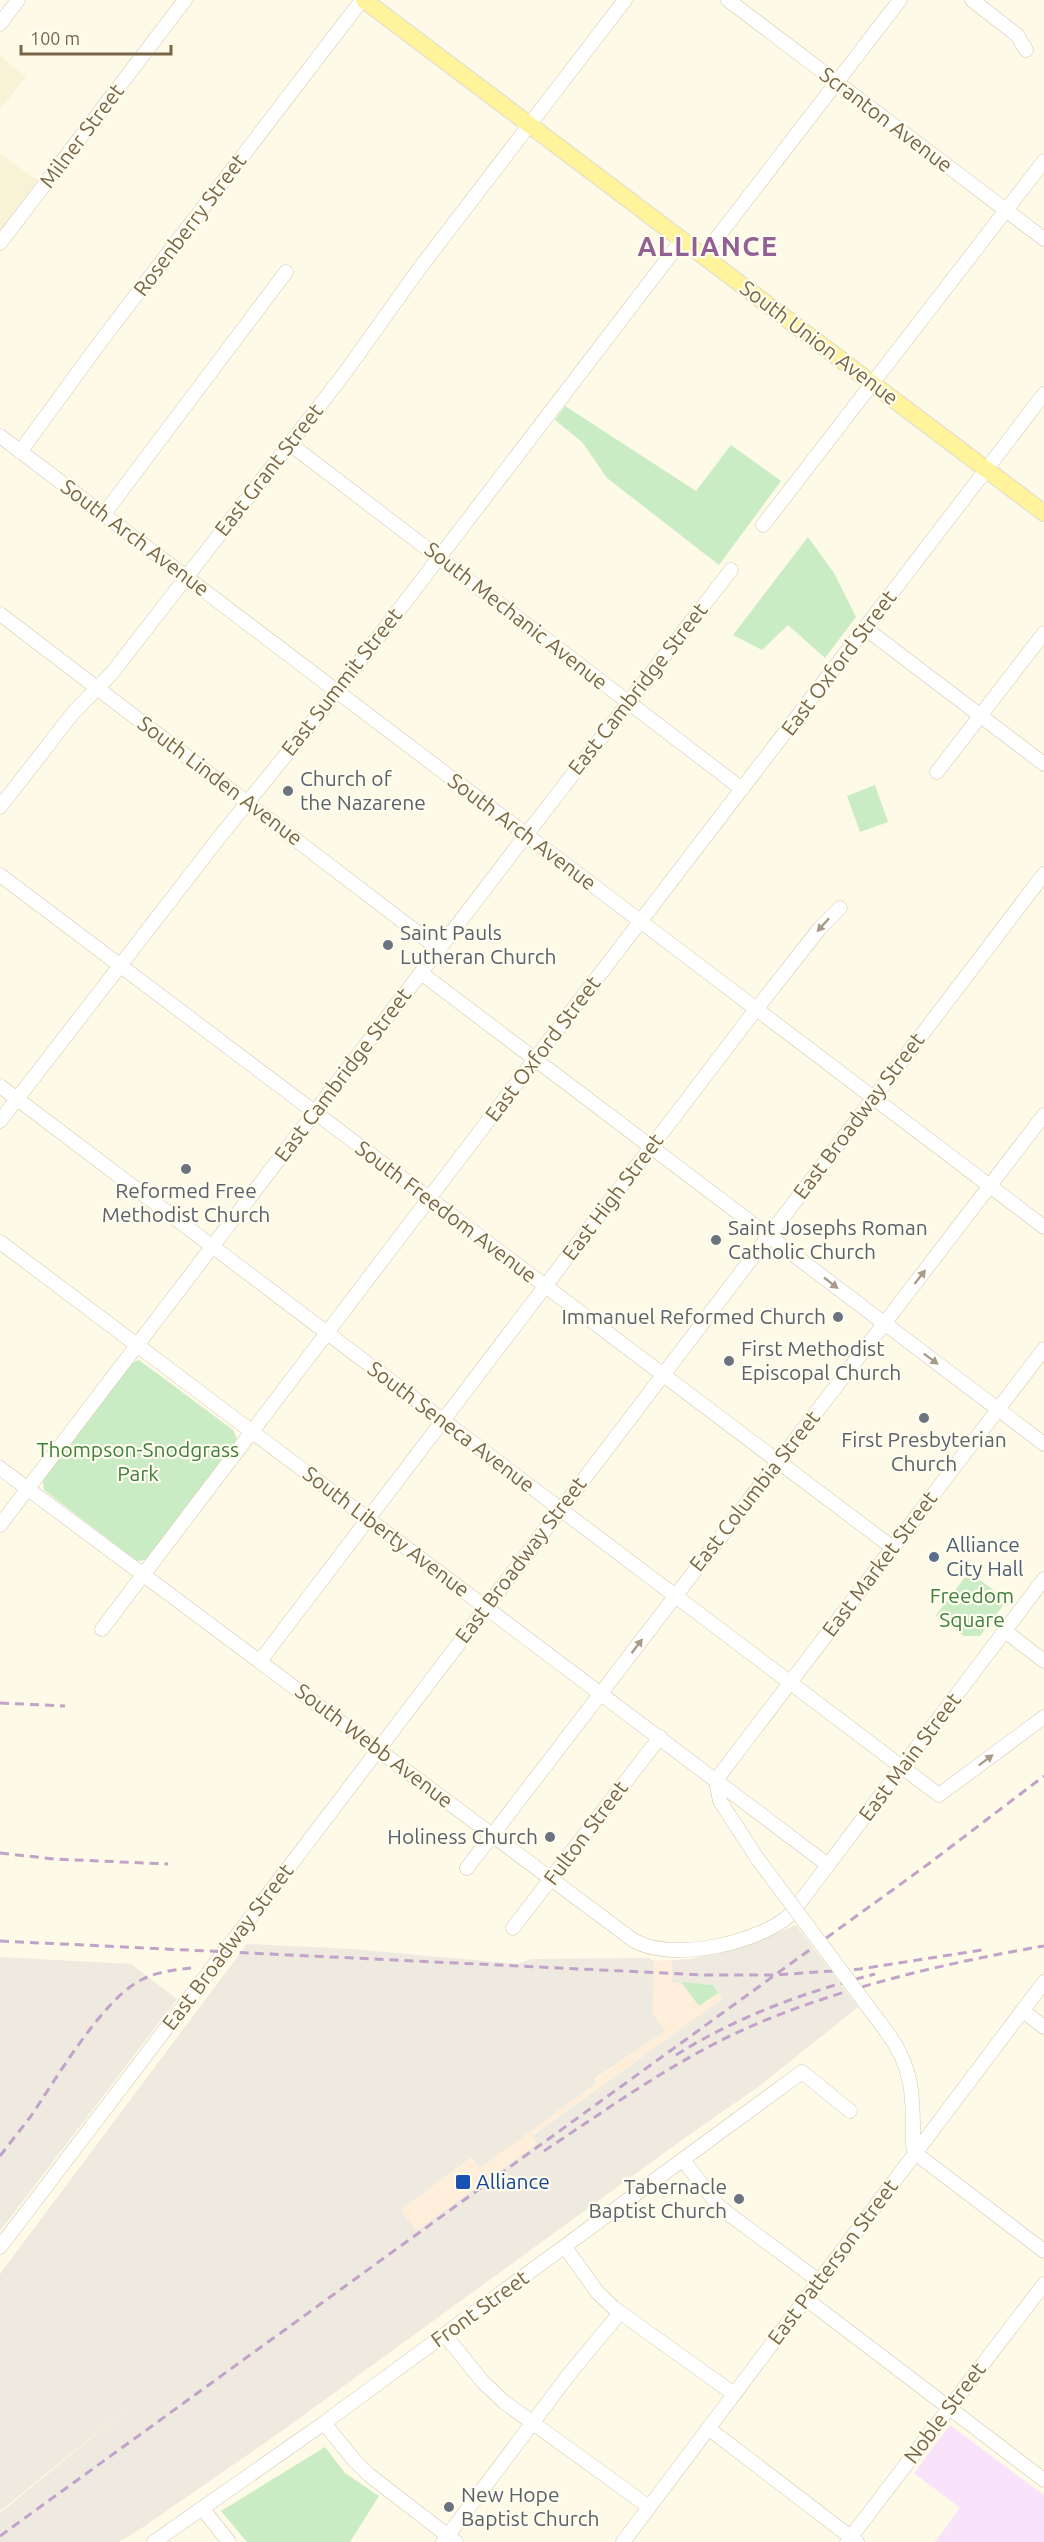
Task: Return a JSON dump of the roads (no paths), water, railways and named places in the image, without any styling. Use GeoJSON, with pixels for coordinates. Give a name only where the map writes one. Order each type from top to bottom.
{"type":"FeatureCollection","features":[{"type":"Feature","properties":{"kind":"main road","name":"South Union Avenue"},"geometry":{"type":"LineString","coordinates":[[363,0],[1044,513]]}},
{"type":"Feature","properties":{"kind":"street"},"geometry":{"type":"LineString","coordinates":[[0,24],[18,0]]}},
{"type":"Feature","properties":{"kind":"street","name":"Milner Street"},"geometry":{"type":"LineString","coordinates":[[0,243],[185,0]]}},
{"type":"Feature","properties":{"kind":"street","name":"Rosenberry Street"},"geometry":{"type":"LineString","coordinates":[[20,452],[101,341],[363,0]]}},
{"type":"Feature","properties":{"kind":"street","name":"East Grant Street"},"geometry":{"type":"LineString","coordinates":[[0,807],[73,712],[112,673],[290,444],[625,0]]}},
{"type":"Feature","properties":{"kind":"street","name":"Scranton Avenue"},"geometry":{"type":"LineString","coordinates":[[728,0],[1044,239]]}},
{"type":"Feature","properties":{"kind":"street"},"geometry":{"type":"LineString","coordinates":[[703,256],[900,0]]}},
{"type":"Feature","properties":{"kind":"street"},"geometry":{"type":"LineString","coordinates":[[972,0],[1017,35],[1026,50]]}},
{"type":"Feature","properties":{"kind":"street"},"geometry":{"type":"LineString","coordinates":[[763,525],[1044,160]]}},
{"type":"Feature","properties":{"kind":"street","name":"East Summit Street"},"geometry":{"type":"LineString","coordinates":[[0,1121],[337,691],[682,240]]}},
{"type":"Feature","properties":{"kind":"street"},"geometry":{"type":"LineString","coordinates":[[104,514],[286,272]]}},
{"type":"Feature","properties":{"kind":"street","name":"East Oxford Street"},"geometry":{"type":"LineString","coordinates":[[102,1629],[1044,394]]}},
{"type":"Feature","properties":{"kind":"street","name":"South Arch Avenue"},"geometry":{"type":"LineString","coordinates":[[0,436],[1044,1227]]}},
{"type":"Feature","properties":{"kind":"street","name":"South Mechanic Avenue"},"geometry":{"type":"LineString","coordinates":[[290,444],[742,789]]}},
{"type":"Feature","properties":{"kind":"street","name":"East Cambridge Street"},"geometry":{"type":"LineString","coordinates":[[0,1524],[731,570]]}},
{"type":"Feature","properties":{"kind":"street","name":"South Linden Avenue"},"geometry":{"type":"LineString","coordinates":[[0,614],[439,949]]}},
{"type":"Feature","properties":{"kind":"street"},"geometry":{"type":"LineString","coordinates":[[865,628],[1044,764]]}},
{"type":"Feature","properties":{"kind":"street"},"geometry":{"type":"LineString","coordinates":[[937,772],[1044,633]]}},
{"type":"Feature","properties":{"kind":"street","name":"East Broadway Street"},"geometry":{"type":"LineString","coordinates":[[0,2247],[1044,874]]}},
{"type":"Feature","properties":{"kind":"street","name":"South Freedom Avenue"},"geometry":{"type":"LineString","coordinates":[[0,875],[893,1548]]}},
{"type":"Feature","properties":{"kind":"street","name":"East High Street"},"geometry":{"type":"LineString","coordinates":[[260,1661],[807,944],[840,908]]}},
{"type":"Feature","properties":{"kind":"street"},"geometry":{"type":"LineString","coordinates":[[421,973],[1044,1444]]}},
{"type":"Feature","properties":{"kind":"street","name":"South Seneca Avenue"},"geometry":{"type":"LineString","coordinates":[[0,1086],[939,1795],[1044,1717]]}},
{"type":"Feature","properties":{"kind":"street","name":"East Columbia Street"},"geometry":{"type":"LineString","coordinates":[[467,1868],[1044,1115]]}},
{"type":"Feature","properties":{"kind":"street","name":"South Liberty Avenue"},"geometry":{"type":"LineString","coordinates":[[0,1242],[828,1865]]}},
{"type":"Feature","properties":{"kind":"street","name":"East Market Street"},"geometry":{"type":"LineString","coordinates":[[717,1780],[1044,1349]]}},
{"type":"Feature","properties":{"kind":"street","name":"South Webb Avenue"},"geometry":{"type":"LineString","coordinates":[[0,1468],[633,1940],[653,1949],[676,1950],[705,1947],[770,1929]]}},
{"type":"Feature","properties":{"kind":"street","name":"East Main Street"},"geometry":{"type":"LineString","coordinates":[[770,1929],[791,1914],[1044,1579]]}},
{"type":"Feature","properties":{"kind":"street"},"geometry":{"type":"LineString","coordinates":[[1005,1631],[1044,1661]]}},
{"type":"Feature","properties":{"kind":"street","name":"Fulton Street"},"geometry":{"type":"LineString","coordinates":[[513,1928],[660,1737]]}},
{"type":"Feature","properties":{"kind":"street"},"geometry":{"type":"LineString","coordinates":[[717,1780],[720,1801],[757,1858],[902,2053],[911,2080],[915,2153],[1044,2251]]}},
{"type":"Feature","properties":{"kind":"street","name":"East Patterson Street"},"geometry":{"type":"LineString","coordinates":[[623,2542],[1044,1982]]}},
{"type":"Feature","properties":{"kind":"street"},"geometry":{"type":"LineString","coordinates":[[1023,2010],[1044,2027]]}},
{"type":"Feature","properties":{"kind":"street","name":"Front Street"},"geometry":{"type":"LineString","coordinates":[[154,2542],[324,2423],[802,2072],[850,2111]]}},
{"type":"Feature","properties":{"kind":"street"},"geometry":{"type":"LineString","coordinates":[[683,2160],[717,2204],[819,2281]]}},
{"type":"Feature","properties":{"kind":"street"},"geometry":{"type":"LineString","coordinates":[[565,2247],[598,2293],[620,2313],[734,2394]]}},
{"type":"Feature","properties":{"kind":"street","name":"Noble Street"},"geometry":{"type":"LineString","coordinates":[[851,2540],[948,2407],[1044,2284]]}},
{"type":"Feature","properties":{"kind":"street"},"geometry":{"type":"LineString","coordinates":[[806,2299],[1044,2480]]}},
{"type":"Feature","properties":{"kind":"street"},"geometry":{"type":"LineString","coordinates":[[324,2423],[369,2475],[449,2540],[532,2424],[620,2313]]}},
{"type":"Feature","properties":{"kind":"street"},"geometry":{"type":"LineString","coordinates":[[445,2335],[487,2387],[532,2424],[649,2507]]}},
{"type":"Feature","properties":{"kind":"street"},"geometry":{"type":"LineString","coordinates":[[708,2428],[851,2540]]}},
{"type":"Feature","properties":{"kind":"street"},"geometry":{"type":"LineString","coordinates":[[202,2508],[229,2542]]}},
{"type":"Feature","properties":{"kind":"railway"},"geometry":{"type":"LineString","coordinates":[[0,1703],[65,1706]]}},
{"type":"Feature","properties":{"kind":"railway"},"geometry":{"type":"LineString","coordinates":[[0,2536],[927,1865],[1044,1776]]}},
{"type":"Feature","properties":{"kind":"railway"},"geometry":{"type":"LineString","coordinates":[[0,1853],[54,1859],[168,1864]]}},
{"type":"Feature","properties":{"kind":"railway"},"geometry":{"type":"LineString","coordinates":[[0,1941],[705,1975],[775,1975],[860,1969],[982,1950]]}},
{"type":"Feature","properties":{"kind":"railway"},"geometry":{"type":"LineString","coordinates":[[544,2151],[685,2060],[734,2034],[769,2019],[807,2004],[886,1980],[1044,1946]]}},
{"type":"Feature","properties":{"kind":"railway"},"geometry":{"type":"LineString","coordinates":[[0,2156],[31,2116],[81,2042],[111,2004],[126,1990],[147,1977],[191,1968]]}},
{"type":"Feature","properties":{"kind":"railway"},"geometry":{"type":"LineString","coordinates":[[676,2055],[723,2028],[772,2007],[875,1974]]}},
{"type":"Feature","properties":{"kind":"place","name":"Church of the Nazarene"},"geometry":{"type":"Point","coordinates":[288,791]}},
{"type":"Feature","properties":{"kind":"place","name":"Saint Pauls Lutheran Church"},"geometry":{"type":"Point","coordinates":[388,945]}},
{"type":"Feature","properties":{"kind":"place","name":"Reformed Free Methodist Church"},"geometry":{"type":"Point","coordinates":[186,1169]}},
{"type":"Feature","properties":{"kind":"place","name":"Saint Josephs Roman Catholic Church"},"geometry":{"type":"Point","coordinates":[716,1240]}},
{"type":"Feature","properties":{"kind":"place","name":"Immanuel Reformed Church"},"geometry":{"type":"Point","coordinates":[838,1317]}},
{"type":"Feature","properties":{"kind":"place","name":"First Methodist Episcopal Church"},"geometry":{"type":"Point","coordinates":[729,1361]}},
{"type":"Feature","properties":{"kind":"place","name":"First Presbyterian Church"},"geometry":{"type":"Point","coordinates":[924,1418]}},
{"type":"Feature","properties":{"kind":"place","name":"Alliance City Hall"},"geometry":{"type":"Point","coordinates":[934,1557]}},
{"type":"Feature","properties":{"kind":"place","name":"Holiness Church"},"geometry":{"type":"Point","coordinates":[550,1837]}},
{"type":"Feature","properties":{"kind":"place","name":"Alliance"},"geometry":{"type":"Point","coordinates":[463,2182]}},
{"type":"Feature","properties":{"kind":"place","name":"Tabernacle Baptist Church"},"geometry":{"type":"Point","coordinates":[739,2199]}},
{"type":"Feature","properties":{"kind":"place","name":"New Hope Baptist Church"},"geometry":{"type":"Point","coordinates":[449,2507]}},
{"type":"Feature","properties":{"kind":"district","name":"ALLIANCE"},"geometry":{"type":"Point","coordinates":[708,247]}},
{"type":"Feature","properties":{"kind":"park label","name":"Thompson-Snodgrass Park"},"geometry":{"type":"Point","coordinates":[138,1462]}},
{"type":"Feature","properties":{"kind":"park label","name":"Freedom Square"},"geometry":{"type":"Point","coordinates":[972,1608]}}]}
